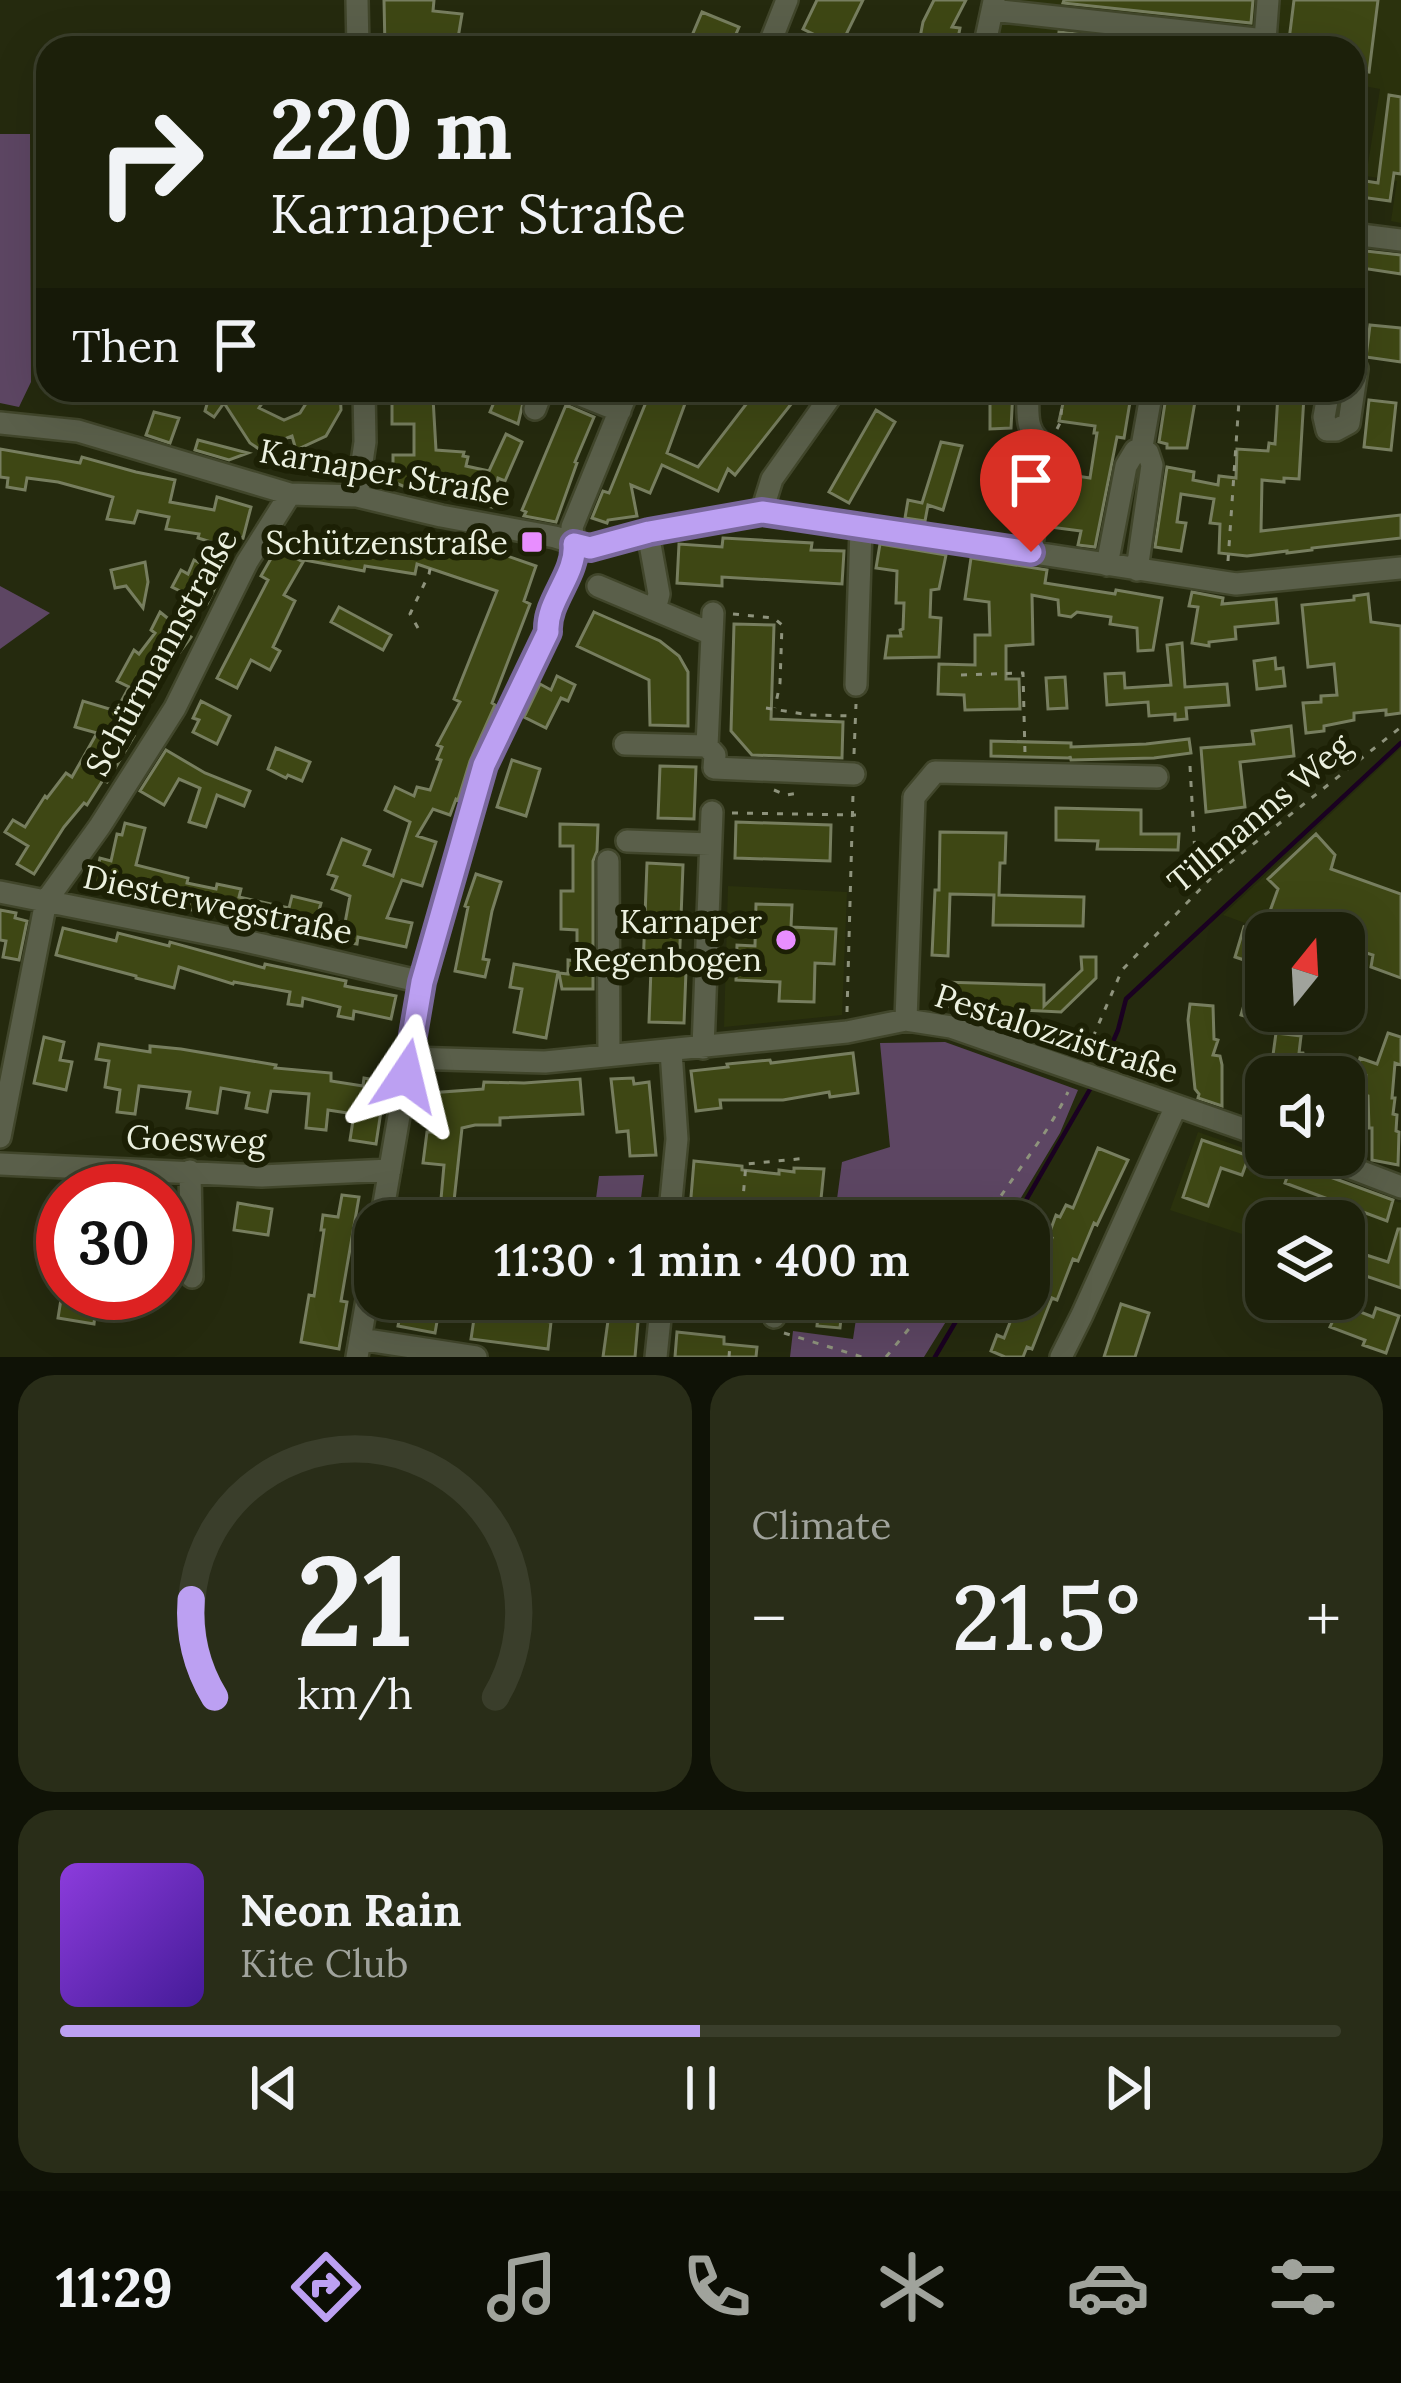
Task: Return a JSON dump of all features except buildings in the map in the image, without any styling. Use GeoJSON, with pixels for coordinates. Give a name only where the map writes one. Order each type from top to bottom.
{"type":"FeatureCollection","features":[{"type":"Feature","properties":{"kind":"street"},"geometry":{"type":"LineString","coordinates":[[357,0],[358,36]]}},
{"type":"Feature","properties":{"kind":"street"},"geometry":{"type":"LineString","coordinates":[[773,36],[787,0]]}},
{"type":"Feature","properties":{"kind":"street"},"geometry":{"type":"LineString","coordinates":[[1265,36],[1268,0]]}},
{"type":"Feature","properties":{"kind":"street"},"geometry":{"type":"LineString","coordinates":[[987,36],[993,5],[1234,36]]}},
{"type":"Feature","properties":{"kind":"street"},"geometry":{"type":"LineString","coordinates":[[1365,236],[1401,240]]}},
{"type":"Feature","properties":{"kind":"street"},"geometry":{"type":"LineString","coordinates":[[357,496],[365,442],[364,402]]}},
{"type":"Feature","properties":{"kind":"street"},"geometry":{"type":"LineString","coordinates":[[385,1200],[422,982],[484,765],[548,632],[547,617],[575,557],[572,527],[624,402]]}},
{"type":"Feature","properties":{"kind":"street"},"geometry":{"type":"LineString","coordinates":[[762,512],[772,479],[827,402]]}},
{"type":"Feature","properties":{"kind":"street"},"geometry":{"type":"LineString","coordinates":[[1028,402],[1028,428],[1046,446],[1031,552]]}},
{"type":"Feature","properties":{"kind":"street"},"geometry":{"type":"LineString","coordinates":[[1142,452],[1150,402]]}},
{"type":"Feature","properties":{"kind":"street"},"geometry":{"type":"LineString","coordinates":[[1327,402],[1327,430],[1349,424],[1352,402]]}},
{"type":"Feature","properties":{"kind":"street","name":"Karnaper Straße"},"geometry":{"type":"LineString","coordinates":[[0,423],[78,430],[290,494],[357,496],[590,548],[762,512],[1236,584],[1401,568]]}},
{"type":"Feature","properties":{"kind":"street"},"geometry":{"type":"LineString","coordinates":[[1107,565],[1126,466],[1135,451],[1142,452],[1148,453],[1152,465],[1137,570]]}},
{"type":"Feature","properties":{"kind":"street","name":"Schürmannstraße"},"geometry":{"type":"LineString","coordinates":[[46,901],[175,707],[247,562],[290,494]]}},
{"type":"Feature","properties":{"kind":"street"},"geometry":{"type":"LineString","coordinates":[[856,686],[861,528]]}},
{"type":"Feature","properties":{"kind":"street"},"geometry":{"type":"LineString","coordinates":[[649,532],[659,594],[655,610]]}},
{"type":"Feature","properties":{"kind":"street"},"geometry":{"type":"LineString","coordinates":[[598,586],[655,610],[713,623],[707,746],[715,755],[714,769],[854,774]]}},
{"type":"Feature","properties":{"kind":"street"},"geometry":{"type":"LineString","coordinates":[[625,744],[707,746]]}},
{"type":"Feature","properties":{"kind":"street"},"geometry":{"type":"LineString","coordinates":[[906,1020],[914,796],[935,772],[1156,777]]}},
{"type":"Feature","properties":{"kind":"street"},"geometry":{"type":"LineString","coordinates":[[703,1048],[712,812]]}},
{"type":"Feature","properties":{"kind":"street"},"geometry":{"type":"LineString","coordinates":[[627,842],[710,844]]}},
{"type":"Feature","properties":{"kind":"street"},"geometry":{"type":"LineString","coordinates":[[608,861],[609,1055]]}},
{"type":"Feature","properties":{"kind":"street","name":"Diesterwegstraße"},"geometry":{"type":"LineString","coordinates":[[0,892],[422,982]]}},
{"type":"Feature","properties":{"kind":"street"},"geometry":{"type":"LineString","coordinates":[[0,1137],[46,901]]}},
{"type":"Feature","properties":{"kind":"street","name":"Pestalozzistraße"},"geometry":{"type":"LineString","coordinates":[[409,1058],[545,1063],[847,1032],[906,1020],[951,1027],[1245,1130]]}},
{"type":"Feature","properties":{"kind":"street"},"geometry":{"type":"LineString","coordinates":[[671,1051],[677,1139],[671,1200]]}},
{"type":"Feature","properties":{"kind":"street"},"geometry":{"type":"LineString","coordinates":[[1061,1357],[1176,1106]]}},
{"type":"Feature","properties":{"kind":"street","name":"Goesweg"},"geometry":{"type":"LineString","coordinates":[[0,1164],[36,1169]]}},
{"type":"Feature","properties":{"kind":"street","name":"Goesweg"},"geometry":{"type":"LineString","coordinates":[[192,1171],[262,1176],[390,1170]]}},
{"type":"Feature","properties":{"kind":"street"},"geometry":{"type":"LineString","coordinates":[[1365,1173],[1401,1187]]}},
{"type":"Feature","properties":{"kind":"street"},"geometry":{"type":"LineString","coordinates":[[656,1357],[660,1320]]}},
{"type":"Feature","properties":{"kind":"street"},"geometry":{"type":"LineString","coordinates":[[359,1348],[476,1357]]}},
{"type":"Feature","properties":{"kind":"path"},"geometry":{"type":"LineString","coordinates":[[1046,446],[1060,423],[1063,402]]}},
{"type":"Feature","properties":{"kind":"path"},"geometry":{"type":"LineString","coordinates":[[1228,565],[1239,402]]}},
{"type":"Feature","properties":{"kind":"path"},"geometry":{"type":"LineString","coordinates":[[418,628],[410,614],[429,574],[437,532]]}},
{"type":"Feature","properties":{"kind":"path"},"geometry":{"type":"LineString","coordinates":[[713,623],[779,620],[784,634],[775,708]]}},
{"type":"Feature","properties":{"kind":"path"},"geometry":{"type":"LineString","coordinates":[[961,674],[1023,673],[1025,764]]}},
{"type":"Feature","properties":{"kind":"path"},"geometry":{"type":"LineString","coordinates":[[780,683],[793,684]]}},
{"type":"Feature","properties":{"kind":"path"},"geometry":{"type":"LineString","coordinates":[[847,1020],[856,686]]}},
{"type":"Feature","properties":{"kind":"path"},"geometry":{"type":"LineString","coordinates":[[766,707],[855,716]]}},
{"type":"Feature","properties":{"kind":"path","name":"Tillmanns Weg"},"geometry":{"type":"LineString","coordinates":[[998,1200],[1088,1076],[1122,970],[1213,876],[1401,727]]}},
{"type":"Feature","properties":{"kind":"path"},"geometry":{"type":"LineString","coordinates":[[1190,766],[1196,854],[1213,876]]}},
{"type":"Feature","properties":{"kind":"path"},"geometry":{"type":"LineString","coordinates":[[712,812],[854,815]]}},
{"type":"Feature","properties":{"kind":"path"},"geometry":{"type":"LineString","coordinates":[[743,1200],[746,1164],[808,1158]]}},
{"type":"Feature","properties":{"kind":"path"},"geometry":{"type":"LineString","coordinates":[[774,1320],[778,1331],[862,1357]]}},
{"type":"Feature","properties":{"kind":"path"},"geometry":{"type":"LineString","coordinates":[[886,1357],[916,1320]]}},
{"type":"Feature","properties":{"kind":"path"},"geometry":{"type":"LineString","coordinates":[[728,1357],[730,1344]]}},
{"type":"Feature","properties":{"kind":"shaded area"},"geometry":{"type":"Polygon","coordinates":[[[1006,0],[1401,0],[1401,223],[1391,221],[1397,181],[1366,176],[1380,89],[1365,86],[1365,36],[997,36],[1006,0]]]}},
{"type":"Feature","properties":{"kind":"shaded area"},"geometry":{"type":"Polygon","coordinates":[[[0,134],[30,134],[31,382],[19,407],[0,403],[0,134]]]}},
{"type":"Feature","properties":{"kind":"shaded area"},"geometry":{"type":"Polygon","coordinates":[[[0,586],[50,613],[0,649],[0,586]]]}},
{"type":"Feature","properties":{"kind":"shaded area"},"geometry":{"type":"Polygon","coordinates":[[[1401,748],[1401,978],[1365,965],[1365,912],[1245,912],[1245,923],[1223,915],[1401,748]]]}},
{"type":"Feature","properties":{"kind":"shaded area","name":"Karnaper Regenbogen"},"geometry":{"type":"Polygon","coordinates":[[[728,886],[847,892],[842,1015],[724,1027],[728,886]]]}},
{"type":"Feature","properties":{"kind":"shaded area"},"geometry":{"type":"Polygon","coordinates":[[[945,1042],[1078,1090],[1060,1133],[1020,1200],[837,1200],[842,1162],[890,1147],[880,1043],[945,1042]]]}},
{"type":"Feature","properties":{"kind":"shaded area"},"geometry":{"type":"Polygon","coordinates":[[[1198,1132],[1245,1148],[1245,1176],[1324,1176],[1401,1203],[1401,1288],[1365,1275],[1365,1200],[1245,1200],[1245,1235],[1170,1210],[1198,1132]]]}},
{"type":"Feature","properties":{"kind":"shaded area"},"geometry":{"type":"Polygon","coordinates":[[[644,1175],[641,1200],[596,1200],[599,1176],[644,1175]]]}},
{"type":"Feature","properties":{"kind":"shaded area"},"geometry":{"type":"Polygon","coordinates":[[[856,1320],[947,1320],[924,1357],[790,1357],[793,1331],[853,1339],[856,1320]]]}},
{"type":"Feature","properties":{"kind":"waterway"},"geometry":{"type":"LineString","coordinates":[[1101,1069],[1126,999],[1401,743]]}},
{"type":"Feature","properties":{"kind":"waterway"},"geometry":{"type":"LineString","coordinates":[[1026,1200],[1093,1084]]}},
{"type":"Feature","properties":{"kind":"waterway"},"geometry":{"type":"LineString","coordinates":[[935,1357],[957,1320]]}},
{"type":"Feature","properties":{"kind":"place","name":"Schützenstraße"},"geometry":{"type":"Point","coordinates":[532,542]}},
{"type":"Feature","properties":{"kind":"place","name":"Karnaper Regenbogen"},"geometry":{"type":"Point","coordinates":[786,940]}},
{"type":"Feature","properties":{"kind":"route"},"geometry":{"type":"LineString","coordinates":[[406,1076],[422,982],[484,765],[548,632],[547,617],[575,557],[574,544],[590,548],[762,512],[1031,552]]}}]}
